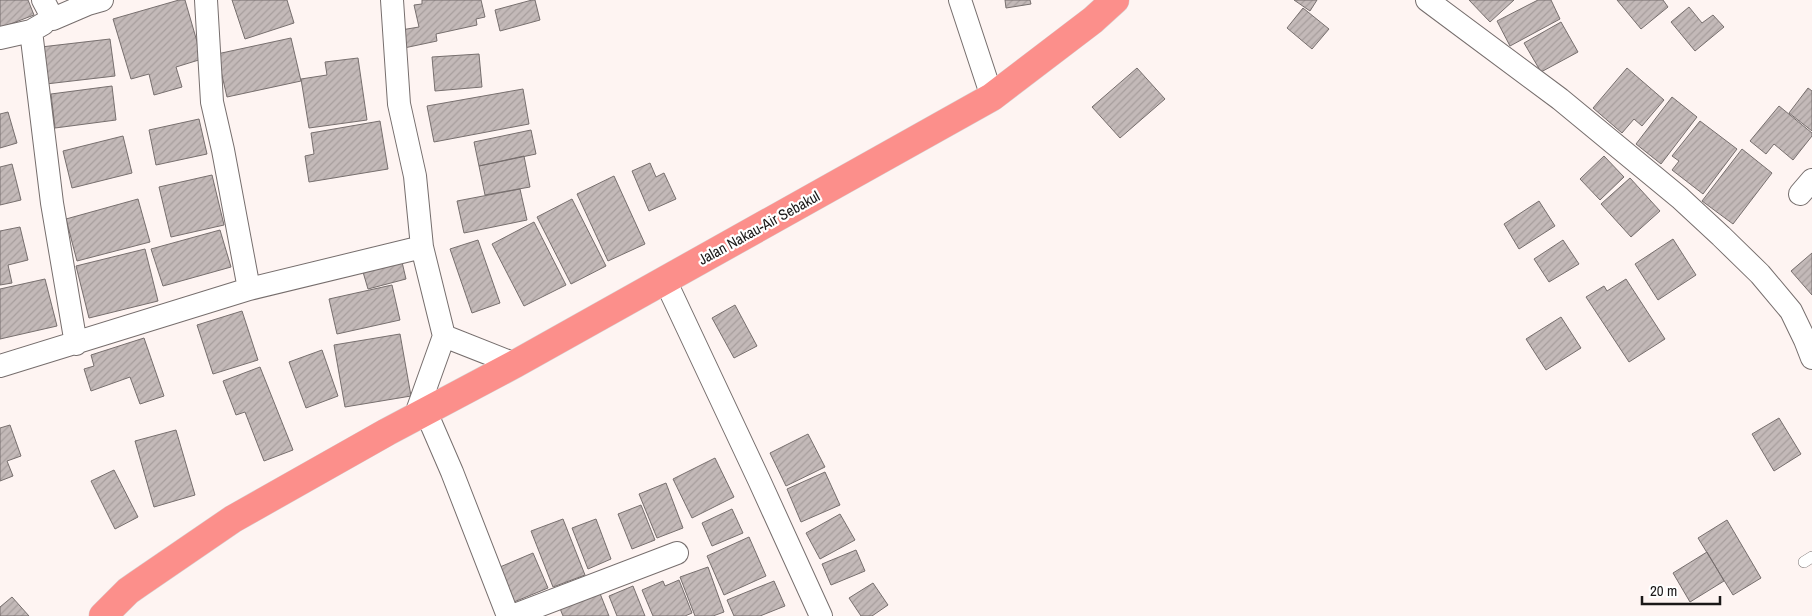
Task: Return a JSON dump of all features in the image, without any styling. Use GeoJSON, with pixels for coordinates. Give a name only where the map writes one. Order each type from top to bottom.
{"type":"FeatureCollection","features":[{"type":"Feature","properties":{"kind":"highway","name":"Jalan Nakau-Air Sebakul"},"geometry":{"type":"LineString","coordinates":[[103,616],[133,587],[233,519],[387,432],[515,364],[992,97],[1093,20],[1116,0]]}},
{"type":"Feature","properties":{"kind":"street"},"geometry":{"type":"LineString","coordinates":[[0,38],[31,31],[48,10],[102,0]]}},
{"type":"Feature","properties":{"kind":"street"},"geometry":{"type":"LineString","coordinates":[[206,0],[212,102],[250,289]]}},
{"type":"Feature","properties":{"kind":"street"},"geometry":{"type":"LineString","coordinates":[[392,0],[399,104],[415,176],[422,247],[444,336],[420,414],[452,472],[510,616],[676,553]]}},
{"type":"Feature","properties":{"kind":"street"},"geometry":{"type":"LineString","coordinates":[[960,0],[992,97]]}},
{"type":"Feature","properties":{"kind":"street"},"geometry":{"type":"LineString","coordinates":[[1427,0],[1560,100],[1680,198],[1721,236],[1760,274],[1791,311],[1812,358]]}},
{"type":"Feature","properties":{"kind":"street"},"geometry":{"type":"LineString","coordinates":[[31,31],[52,203],[76,344]]}},
{"type":"Feature","properties":{"kind":"street"},"geometry":{"type":"LineString","coordinates":[[0,366],[250,289],[422,247]]}},
{"type":"Feature","properties":{"kind":"street"},"geometry":{"type":"LineString","coordinates":[[666,280],[821,616]]}},
{"type":"Feature","properties":{"kind":"street"},"geometry":{"type":"LineString","coordinates":[[444,336],[515,364]]}},
{"type":"Feature","properties":{"kind":"building"},"geometry":{"type":"Polygon","coordinates":[[[0,0],[28,0],[34,15],[0,28],[0,0]]]}},
{"type":"Feature","properties":{"kind":"building"},"geometry":{"type":"Polygon","coordinates":[[[179,0],[185,0],[202,59],[176,67],[182,87],[154,95],[149,74],[131,79],[113,19],[179,0]]]}},
{"type":"Feature","properties":{"kind":"building"},"geometry":{"type":"Polygon","coordinates":[[[232,0],[287,0],[294,23],[245,39],[232,0]]]}},
{"type":"Feature","properties":{"kind":"building"},"geometry":{"type":"Polygon","coordinates":[[[422,0],[481,0],[485,17],[476,19],[477,25],[436,34],[437,41],[404,48],[401,30],[419,27],[414,5],[422,4],[422,0]]]}},
{"type":"Feature","properties":{"kind":"building"},"geometry":{"type":"Polygon","coordinates":[[[535,0],[540,20],[500,31],[495,10],[535,0]]]}},
{"type":"Feature","properties":{"kind":"building"},"geometry":{"type":"Polygon","coordinates":[[[1005,0],[1030,0],[1031,4],[1006,8],[1005,0]]]}},
{"type":"Feature","properties":{"kind":"building"},"geometry":{"type":"Polygon","coordinates":[[[1294,0],[1317,0],[1310,11],[1294,0]]]}},
{"type":"Feature","properties":{"kind":"building"},"geometry":{"type":"Polygon","coordinates":[[[1469,0],[1514,0],[1490,22],[1469,0]]]}},
{"type":"Feature","properties":{"kind":"building"},"geometry":{"type":"Polygon","coordinates":[[[1538,0],[1551,0],[1560,19],[1510,46],[1497,21],[1538,0]]]}},
{"type":"Feature","properties":{"kind":"building"},"geometry":{"type":"Polygon","coordinates":[[[1617,0],[1663,0],[1668,7],[1641,29],[1617,0]]]}},
{"type":"Feature","properties":{"kind":"building"},"geometry":{"type":"Polygon","coordinates":[[[1689,7],[1702,23],[1713,15],[1724,27],[1695,51],[1671,22],[1689,7]]]}},
{"type":"Feature","properties":{"kind":"building"},"geometry":{"type":"Polygon","coordinates":[[[1303,8],[1329,29],[1312,49],[1287,28],[1303,8]]]}},
{"type":"Feature","properties":{"kind":"building"},"geometry":{"type":"Polygon","coordinates":[[[1561,22],[1578,52],[1541,72],[1524,43],[1561,22]]]}},
{"type":"Feature","properties":{"kind":"building"},"geometry":{"type":"Polygon","coordinates":[[[291,38],[301,81],[227,97],[217,54],[291,38]]]}},
{"type":"Feature","properties":{"kind":"building"},"geometry":{"type":"Polygon","coordinates":[[[110,39],[115,76],[46,84],[41,47],[110,39]]]}},
{"type":"Feature","properties":{"kind":"building"},"geometry":{"type":"Polygon","coordinates":[[[479,54],[482,87],[435,91],[432,57],[479,54]]]}},
{"type":"Feature","properties":{"kind":"building"},"geometry":{"type":"Polygon","coordinates":[[[358,58],[367,120],[309,128],[301,79],[327,75],[325,62],[358,58]]]}},
{"type":"Feature","properties":{"kind":"building"},"geometry":{"type":"Polygon","coordinates":[[[1137,68],[1165,99],[1120,138],[1092,107],[1137,68]]]}},
{"type":"Feature","properties":{"kind":"building"},"geometry":{"type":"Polygon","coordinates":[[[1627,68],[1664,100],[1642,126],[1634,119],[1622,133],[1593,108],[1627,68]]]}},
{"type":"Feature","properties":{"kind":"building"},"geometry":{"type":"Polygon","coordinates":[[[112,86],[116,120],[55,128],[51,94],[112,86]]]}},
{"type":"Feature","properties":{"kind":"building"},"geometry":{"type":"Polygon","coordinates":[[[1808,88],[1812,91],[1812,131],[1789,113],[1808,88]]]}},
{"type":"Feature","properties":{"kind":"building"},"geometry":{"type":"Polygon","coordinates":[[[523,89],[529,124],[434,142],[427,106],[523,89]]]}},
{"type":"Feature","properties":{"kind":"building"},"geometry":{"type":"Polygon","coordinates":[[[1672,97],[1697,117],[1661,164],[1636,144],[1672,97]]]}},
{"type":"Feature","properties":{"kind":"building"},"geometry":{"type":"Polygon","coordinates":[[[1779,106],[1812,133],[1812,136],[1793,160],[1774,144],[1766,154],[1750,141],[1779,106]]]}},
{"type":"Feature","properties":{"kind":"building"},"geometry":{"type":"Polygon","coordinates":[[[8,112],[17,143],[0,148],[0,114],[8,112]]]}},
{"type":"Feature","properties":{"kind":"building"},"geometry":{"type":"Polygon","coordinates":[[[199,119],[207,154],[156,165],[149,130],[199,119]]]}},
{"type":"Feature","properties":{"kind":"building"},"geometry":{"type":"Polygon","coordinates":[[[380,121],[388,169],[309,182],[305,156],[314,154],[311,133],[380,121]]]}},
{"type":"Feature","properties":{"kind":"building"},"geometry":{"type":"Polygon","coordinates":[[[1700,121],[1737,149],[1703,194],[1672,170],[1679,161],[1672,156],[1700,121]]]}},
{"type":"Feature","properties":{"kind":"building"},"geometry":{"type":"Polygon","coordinates":[[[531,130],[536,154],[479,166],[474,142],[531,130]]]}},
{"type":"Feature","properties":{"kind":"building"},"geometry":{"type":"Polygon","coordinates":[[[123,136],[132,173],[72,188],[63,151],[123,136]]]}},
{"type":"Feature","properties":{"kind":"building"},"geometry":{"type":"Polygon","coordinates":[[[1742,149],[1772,173],[1733,224],[1702,201],[1742,149]]]}},
{"type":"Feature","properties":{"kind":"building"},"geometry":{"type":"Polygon","coordinates":[[[524,156],[530,187],[485,195],[479,166],[524,156]]]}},
{"type":"Feature","properties":{"kind":"building"},"geometry":{"type":"Polygon","coordinates":[[[1604,156],[1624,177],[1600,200],[1580,179],[1604,156]]]}},
{"type":"Feature","properties":{"kind":"building"},"geometry":{"type":"Polygon","coordinates":[[[650,163],[656,177],[664,173],[676,199],[649,211],[632,171],[650,163]]]}},
{"type":"Feature","properties":{"kind":"building"},"geometry":{"type":"Polygon","coordinates":[[[12,164],[21,200],[0,205],[0,167],[12,164]]]}},
{"type":"Feature","properties":{"kind":"building"},"geometry":{"type":"Polygon","coordinates":[[[212,175],[224,225],[171,237],[159,187],[212,175]]]}},
{"type":"Feature","properties":{"kind":"building"},"geometry":{"type":"Polygon","coordinates":[[[614,176],[645,244],[608,261],[577,194],[614,176]]]}},
{"type":"Feature","properties":{"kind":"building"},"geometry":{"type":"Polygon","coordinates":[[[1630,178],[1660,211],[1631,237],[1601,204],[1630,178]]]}},
{"type":"Feature","properties":{"kind":"building"},"geometry":{"type":"Polygon","coordinates":[[[520,189],[527,220],[464,233],[457,201],[520,189]]]}},
{"type":"Feature","properties":{"kind":"building"},"geometry":{"type":"Polygon","coordinates":[[[138,199],[150,242],[77,261],[66,219],[138,199]]]}},
{"type":"Feature","properties":{"kind":"building"},"geometry":{"type":"Polygon","coordinates":[[[572,199],[606,266],[571,284],[537,217],[572,199]]]}},
{"type":"Feature","properties":{"kind":"building"},"geometry":{"type":"Polygon","coordinates":[[[1539,201],[1555,226],[1519,249],[1504,224],[1539,201]]]}},
{"type":"Feature","properties":{"kind":"building"},"geometry":{"type":"Polygon","coordinates":[[[534,222],[566,285],[524,306],[492,244],[534,222]]]}},
{"type":"Feature","properties":{"kind":"building"},"geometry":{"type":"Polygon","coordinates":[[[20,227],[28,260],[8,265],[12,283],[0,285],[0,231],[20,227]]]}},
{"type":"Feature","properties":{"kind":"building"},"geometry":{"type":"Polygon","coordinates":[[[220,230],[231,267],[163,286],[151,249],[220,230]]]}},
{"type":"Feature","properties":{"kind":"building"},"geometry":{"type":"Polygon","coordinates":[[[1673,239],[1696,275],[1658,300],[1635,264],[1673,239]]]}},
{"type":"Feature","properties":{"kind":"building"},"geometry":{"type":"Polygon","coordinates":[[[478,240],[500,303],[472,313],[450,249],[478,240]]]}},
{"type":"Feature","properties":{"kind":"building"},"geometry":{"type":"Polygon","coordinates":[[[1563,240],[1579,264],[1549,282],[1534,259],[1563,240]]]}},
{"type":"Feature","properties":{"kind":"building"},"geometry":{"type":"Polygon","coordinates":[[[145,249],[158,301],[89,318],[76,266],[145,249]]]}},
{"type":"Feature","properties":{"kind":"building"},"geometry":{"type":"Polygon","coordinates":[[[1812,253],[1812,295],[1791,271],[1812,253]]]}},
{"type":"Feature","properties":{"kind":"building"},"geometry":{"type":"Polygon","coordinates":[[[402,262],[406,279],[368,289],[363,272],[402,262]]]}},
{"type":"Feature","properties":{"kind":"building"},"geometry":{"type":"Polygon","coordinates":[[[45,279],[57,326],[0,339],[0,289],[45,279]]]}},
{"type":"Feature","properties":{"kind":"building"},"geometry":{"type":"Polygon","coordinates":[[[1626,279],[1665,339],[1629,362],[1586,297],[1604,286],[1607,291],[1626,279]]]}},
{"type":"Feature","properties":{"kind":"building"},"geometry":{"type":"Polygon","coordinates":[[[392,285],[400,320],[337,334],[329,299],[392,285]]]}},
{"type":"Feature","properties":{"kind":"building"},"geometry":{"type":"Polygon","coordinates":[[[735,305],[757,346],[734,358],[712,318],[735,305]]]}},
{"type":"Feature","properties":{"kind":"building"},"geometry":{"type":"Polygon","coordinates":[[[242,311],[258,360],[213,374],[197,325],[242,311]]]}},
{"type":"Feature","properties":{"kind":"building"},"geometry":{"type":"Polygon","coordinates":[[[1561,317],[1581,348],[1546,370],[1526,339],[1561,317]]]}},
{"type":"Feature","properties":{"kind":"building"},"geometry":{"type":"Polygon","coordinates":[[[400,334],[411,396],[345,407],[334,345],[400,334]]]}},
{"type":"Feature","properties":{"kind":"building"},"geometry":{"type":"Polygon","coordinates":[[[144,338],[164,396],[140,404],[130,377],[91,391],[84,369],[94,366],[91,355],[144,338]]]}},
{"type":"Feature","properties":{"kind":"building"},"geometry":{"type":"Polygon","coordinates":[[[322,350],[338,396],[306,408],[289,362],[322,350]]]}},
{"type":"Feature","properties":{"kind":"building"},"geometry":{"type":"Polygon","coordinates":[[[260,367],[293,450],[264,461],[245,412],[236,415],[223,381],[260,367]]]}},
{"type":"Feature","properties":{"kind":"building"},"geometry":{"type":"Polygon","coordinates":[[[1779,418],[1801,454],[1774,471],[1752,434],[1779,418]]]}},
{"type":"Feature","properties":{"kind":"building"},"geometry":{"type":"Polygon","coordinates":[[[10,425],[21,456],[7,461],[13,476],[0,481],[0,428],[10,425]]]}},
{"type":"Feature","properties":{"kind":"building"},"geometry":{"type":"Polygon","coordinates":[[[176,430],[195,495],[154,507],[135,441],[176,430]]]}},
{"type":"Feature","properties":{"kind":"building"},"geometry":{"type":"Polygon","coordinates":[[[808,434],[825,467],[786,486],[770,453],[808,434]]]}},
{"type":"Feature","properties":{"kind":"building"},"geometry":{"type":"Polygon","coordinates":[[[715,458],[734,497],[692,518],[673,479],[715,458]]]}},
{"type":"Feature","properties":{"kind":"building"},"geometry":{"type":"Polygon","coordinates":[[[114,470],[138,517],[115,529],[91,481],[114,470]]]}},
{"type":"Feature","properties":{"kind":"building"},"geometry":{"type":"Polygon","coordinates":[[[825,472],[840,505],[801,522],[787,489],[825,472]]]}},
{"type":"Feature","properties":{"kind":"building"},"geometry":{"type":"Polygon","coordinates":[[[666,483],[683,528],[657,538],[639,494],[666,483]]]}},
{"type":"Feature","properties":{"kind":"building"},"geometry":{"type":"Polygon","coordinates":[[[641,505],[655,540],[632,549],[618,514],[641,505]]]}},
{"type":"Feature","properties":{"kind":"building"},"geometry":{"type":"Polygon","coordinates":[[[732,509],[743,533],[712,546],[702,523],[732,509]]]}},
{"type":"Feature","properties":{"kind":"building"},"geometry":{"type":"Polygon","coordinates":[[[840,514],[855,540],[820,559],[806,533],[840,514]]]}},
{"type":"Feature","properties":{"kind":"building"},"geometry":{"type":"Polygon","coordinates":[[[563,519],[585,575],[553,587],[531,531],[563,519]]]}},
{"type":"Feature","properties":{"kind":"building"},"geometry":{"type":"Polygon","coordinates":[[[596,519],[611,559],[588,569],[572,528],[596,519]]]}},
{"type":"Feature","properties":{"kind":"building"},"geometry":{"type":"Polygon","coordinates":[[[1727,520],[1761,578],[1733,595],[1698,538],[1727,520]]]}},
{"type":"Feature","properties":{"kind":"building"},"geometry":{"type":"Polygon","coordinates":[[[749,537],[766,576],[724,595],[707,556],[749,537]]]}},
{"type":"Feature","properties":{"kind":"building"},"geometry":{"type":"Polygon","coordinates":[[[856,550],[865,571],[831,585],[822,564],[856,550]]]}},
{"type":"Feature","properties":{"kind":"building"},"geometry":{"type":"Polygon","coordinates":[[[1707,552],[1724,581],[1690,602],[1673,573],[1707,552]]]}},
{"type":"Feature","properties":{"kind":"building"},"geometry":{"type":"Polygon","coordinates":[[[533,553],[548,588],[514,602],[500,567],[533,553]]]}},
{"type":"Feature","properties":{"kind":"building"},"geometry":{"type":"Polygon","coordinates":[[[708,567],[724,612],[713,616],[695,616],[680,577],[708,567]]]}},
{"type":"Feature","properties":{"kind":"building"},"geometry":{"type":"Polygon","coordinates":[[[679,580],[692,613],[685,616],[653,616],[642,590],[663,581],[665,586],[679,580]]]}},
{"type":"Feature","properties":{"kind":"building"},"geometry":{"type":"Polygon","coordinates":[[[774,581],[785,606],[760,616],[734,616],[727,600],[774,581]]]}},
{"type":"Feature","properties":{"kind":"building"},"geometry":{"type":"Polygon","coordinates":[[[873,583],[888,605],[872,616],[861,616],[849,598],[873,583]]]}},
{"type":"Feature","properties":{"kind":"building"},"geometry":{"type":"Polygon","coordinates":[[[633,586],[645,616],[617,616],[609,596],[633,586]]]}},
{"type":"Feature","properties":{"kind":"building"},"geometry":{"type":"Polygon","coordinates":[[[599,591],[609,616],[563,616],[559,606],[599,591]]]}},
{"type":"Feature","properties":{"kind":"building"},"geometry":{"type":"Polygon","coordinates":[[[12,597],[29,616],[0,616],[0,607],[12,597]]]}}]}
